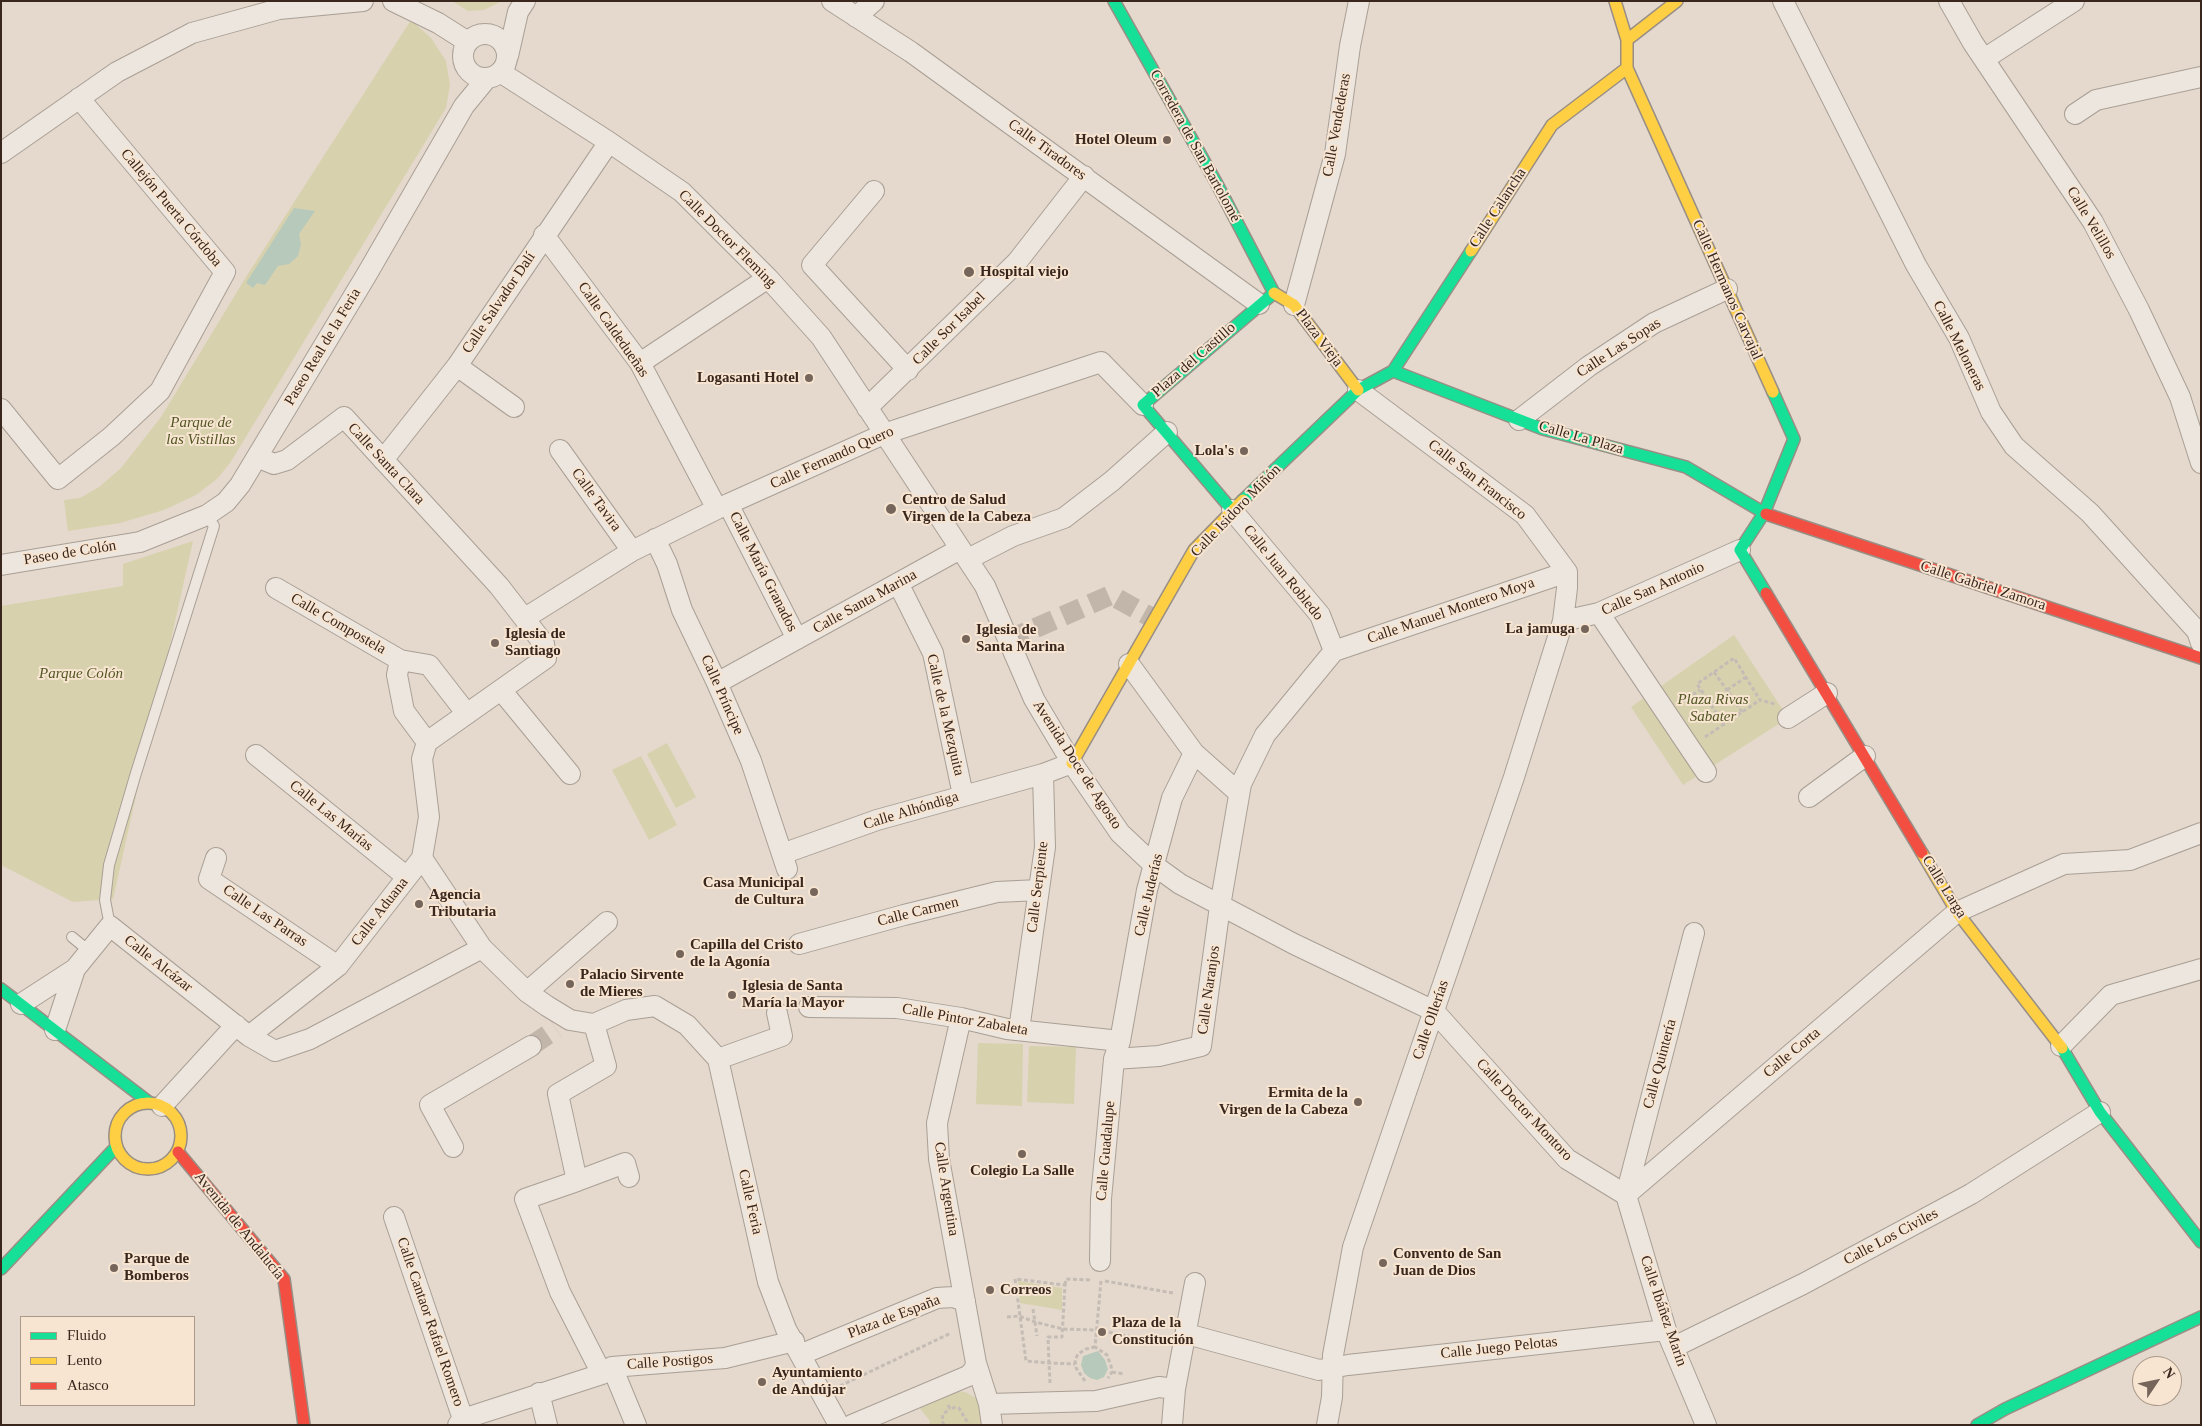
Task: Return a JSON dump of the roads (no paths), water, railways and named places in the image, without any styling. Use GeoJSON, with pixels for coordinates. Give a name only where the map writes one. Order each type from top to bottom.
{"type":"FeatureCollection","features":[{"type":"Feature","properties":{"kind":"street"},"geometry":{"type":"LineString","coordinates":[[1,153],[117,72],[192,34],[279,9],[363,1]]}},
{"type":"Feature","properties":{"kind":"street"},"geometry":{"type":"LineString","coordinates":[[393,1],[474,38],[487,34],[499,38],[507,49],[498,69]]}},
{"type":"Feature","properties":{"kind":"street","name":"Calle Tiradores"},"geometry":{"type":"LineString","coordinates":[[832,1],[911,52],[1084,176],[1266,298]]}},
{"type":"Feature","properties":{"kind":"street"},"geometry":{"type":"LineString","coordinates":[[856,17],[874,1]]}},
{"type":"Feature","properties":{"kind":"street","name":"Corredera de San Bartolomé"},"geometry":{"type":"LineString","coordinates":[[1114,1],[1217,184],[1266,298]]}},
{"type":"Feature","properties":{"kind":"street","name":"Calle Vendederas"},"geometry":{"type":"LineString","coordinates":[[1294,304],[1335,154],[1350,46],[1359,1]]}},
{"type":"Feature","properties":{"kind":"street"},"geometry":{"type":"LineString","coordinates":[[1614,1],[1627,40],[1627,68]]}},
{"type":"Feature","properties":{"kind":"street"},"geometry":{"type":"LineString","coordinates":[[1627,40],[1677,1]]}},
{"type":"Feature","properties":{"kind":"street","name":"Calle Meloneras"},"geometry":{"type":"LineString","coordinates":[[1783,1],[1916,265],[1959,338],[1991,412],[2014,446],[2090,513],[2197,631],[2201,643]]}},
{"type":"Feature","properties":{"kind":"street","name":"Calle Velillos"},"geometry":{"type":"LineString","coordinates":[[1948,1],[1984,59],[2092,222],[2144,318],[2180,397],[2199,451]]}},
{"type":"Feature","properties":{"kind":"street"},"geometry":{"type":"LineString","coordinates":[[1984,59],[2074,1]]}},
{"type":"Feature","properties":{"kind":"street"},"geometry":{"type":"LineString","coordinates":[[464,106],[464,48],[474,38],[521,7]]}},
{"type":"Feature","properties":{"kind":"street"},"geometry":{"type":"LineString","coordinates":[[498,69],[521,7]]}},
{"type":"Feature","properties":{"kind":"street","name":"Calle Doctor Fleming"},"geometry":{"type":"LineString","coordinates":[[464,63],[474,74],[498,69],[682,192],[768,278],[821,337],[884,434]]}},
{"type":"Feature","properties":{"kind":"street","name":"Calle Hermanos Carvajal"},"geometry":{"type":"LineString","coordinates":[[1627,68],[1794,439],[1764,513]]}},
{"type":"Feature","properties":{"kind":"street","name":"Calle Calancha"},"geometry":{"type":"LineString","coordinates":[[1393,371],[1552,125],[1627,68]]}},
{"type":"Feature","properties":{"kind":"street","name":"Paseo Real de la Feria"},"geometry":{"type":"LineString","coordinates":[[140,542],[207,515],[226,502],[240,485],[367,274],[464,106],[498,69]]}},
{"type":"Feature","properties":{"kind":"street"},"geometry":{"type":"LineString","coordinates":[[2075,114],[2096,100],[2201,77]]}},
{"type":"Feature","properties":{"kind":"street","name":"Callejón Puerta Córdoba"},"geometry":{"type":"LineString","coordinates":[[1,409],[58,479],[112,436],[160,392],[225,272],[79,98]]}},
{"type":"Feature","properties":{"kind":"street","name":"Calle Salvador Dalí"},"geometry":{"type":"LineString","coordinates":[[383,460],[457,366],[544,235],[609,142]]}},
{"type":"Feature","properties":{"kind":"street","name":"Calle Sor Isabel"},"geometry":{"type":"LineString","coordinates":[[867,408],[1017,262],[1084,176]]}},
{"type":"Feature","properties":{"kind":"street"},"geometry":{"type":"LineString","coordinates":[[874,191],[812,265],[908,370]]}},
{"type":"Feature","properties":{"kind":"street","name":"Calle Caldedueñas"},"geometry":{"type":"LineString","coordinates":[[544,235],[640,364],[722,507]]}},
{"type":"Feature","properties":{"kind":"street"},"geometry":{"type":"LineString","coordinates":[[640,364],[768,278]]}},
{"type":"Feature","properties":{"kind":"street","name":"Calle Las Sopas"},"geometry":{"type":"LineString","coordinates":[[1519,420],[1589,366],[1654,323],[1727,289]]}},
{"type":"Feature","properties":{"kind":"street","name":"Plaza Vieja"},"geometry":{"type":"LineString","coordinates":[[1266,298],[1294,304],[1358,390]]}},
{"type":"Feature","properties":{"kind":"street","name":"Plaza del Castillo"},"geometry":{"type":"LineString","coordinates":[[1232,510],[1143,405],[1266,298]]}},
{"type":"Feature","properties":{"kind":"street","name":"Calle Fernando Quero"},"geometry":{"type":"LineString","coordinates":[[525,618],[632,551],[655,539],[884,434],[1101,362],[1143,405]]}},
{"type":"Feature","properties":{"kind":"street"},"geometry":{"type":"LineString","coordinates":[[457,366],[514,407]]}},
{"type":"Feature","properties":{"kind":"street","name":"Calle Isidoro Miñón"},"geometry":{"type":"LineString","coordinates":[[1072,763],[1194,550],[1232,510],[1358,390],[1393,371]]}},
{"type":"Feature","properties":{"kind":"street","name":"Calle La Plaza"},"geometry":{"type":"LineString","coordinates":[[1393,371],[1543,429],[1686,467],[1764,513]]}},
{"type":"Feature","properties":{"kind":"street","name":"Calle San Francisco"},"geometry":{"type":"LineString","coordinates":[[1358,390],[1525,515],[1567,572]]}},
{"type":"Feature","properties":{"kind":"street","name":"Calle Santa Clara"},"geometry":{"type":"LineString","coordinates":[[257,457],[274,464],[287,460],[344,417],[499,586],[544,644],[546,658],[501,690]]}},
{"type":"Feature","properties":{"kind":"street","name":"Calle Santa Marina"},"geometry":{"type":"LineString","coordinates":[[717,683],[898,583],[964,554],[1064,518],[1112,481],[1167,432]]}},
{"type":"Feature","properties":{"kind":"street","name":"Avenida Doce de Agosto"},"geometry":{"type":"LineString","coordinates":[[884,434],[985,586],[1034,699],[1072,763],[1120,833],[1155,866],[1180,884],[1294,944],[1434,1010]]}},
{"type":"Feature","properties":{"kind":"street","name":"Calle Tavira"},"geometry":{"type":"LineString","coordinates":[[560,450],[632,551]]}},
{"type":"Feature","properties":{"kind":"street","name":"Calle María Granados"},"geometry":{"type":"LineString","coordinates":[[722,507],[797,639]]}},
{"type":"Feature","properties":{"kind":"street","name":"Calle Juan Robledo"},"geometry":{"type":"LineString","coordinates":[[1232,510],[1320,614],[1334,651]]}},
{"type":"Feature","properties":{"kind":"street"},"geometry":{"type":"LineString","coordinates":[[1740,550],[1764,513]]}},
{"type":"Feature","properties":{"kind":"street","name":"Calle Gabriel Zamora"},"geometry":{"type":"LineString","coordinates":[[1764,513],[2201,658]]}},
{"type":"Feature","properties":{"kind":"street","name":"Calle Príncipe"},"geometry":{"type":"LineString","coordinates":[[655,539],[667,564],[682,610],[751,761],[785,862]]}},
{"type":"Feature","properties":{"kind":"street","name":"Paseo de Colón"},"geometry":{"type":"LineString","coordinates":[[1,565],[140,542]]}},
{"type":"Feature","properties":{"kind":"street","name":"Calle San Antonio"},"geometry":{"type":"LineString","coordinates":[[1564,621],[1599,613],[1740,550]]}},
{"type":"Feature","properties":{"kind":"street","name":"Calle Larga"},"geometry":{"type":"LineString","coordinates":[[1740,550],[1957,912],[2061,1046],[2100,1112],[2201,1242]]}},
{"type":"Feature","properties":{"kind":"street"},"geometry":{"type":"LineString","coordinates":[[1564,621],[1567,572]]}},
{"type":"Feature","properties":{"kind":"street","name":"Calle Manuel Montero Moya"},"geometry":{"type":"LineString","coordinates":[[1334,651],[1567,572]]}},
{"type":"Feature","properties":{"kind":"street","name":"Calle de la Mezquita"},"geometry":{"type":"LineString","coordinates":[[898,583],[933,653],[963,795]]}},
{"type":"Feature","properties":{"kind":"street","name":"Calle Compostela"},"geometry":{"type":"LineString","coordinates":[[276,588],[400,660]]}},
{"type":"Feature","properties":{"kind":"street"},"geometry":{"type":"LineString","coordinates":[[1599,613],[1706,772]]}},
{"type":"Feature","properties":{"kind":"street","name":"Calle Ollerías"},"geometry":{"type":"LineString","coordinates":[[1327,1425],[1332,1398],[1332,1368],[1353,1247],[1514,777],[1564,621]]}},
{"type":"Feature","properties":{"kind":"street"},"geometry":{"type":"LineString","coordinates":[[1220,906],[1241,784],[1265,735],[1334,651]]}},
{"type":"Feature","properties":{"kind":"street"},"geometry":{"type":"LineString","coordinates":[[427,742],[404,711],[397,675],[400,660],[429,665],[467,714]]}},
{"type":"Feature","properties":{"kind":"street"},"geometry":{"type":"LineString","coordinates":[[1129,664],[1194,753],[1239,792]]}},
{"type":"Feature","properties":{"kind":"street"},"geometry":{"type":"LineString","coordinates":[[570,774],[501,690],[427,742],[422,760],[429,817],[422,858],[482,948],[563,1024],[594,1024],[626,1010],[654,1006],[686,1025],[718,1059],[782,1036],[777,1013]]}},
{"type":"Feature","properties":{"kind":"street"},"geometry":{"type":"LineString","coordinates":[[1788,718],[1827,693]]}},
{"type":"Feature","properties":{"kind":"street","name":"Calle Juderías"},"geometry":{"type":"LineString","coordinates":[[1117,1050],[1147,890],[1172,798],[1194,753]]}},
{"type":"Feature","properties":{"kind":"street","name":"Calle Las Marías"},"geometry":{"type":"LineString","coordinates":[[256,755],[407,878]]}},
{"type":"Feature","properties":{"kind":"street"},"geometry":{"type":"LineString","coordinates":[[1809,797],[1865,756]]}},
{"type":"Feature","properties":{"kind":"street"},"geometry":{"type":"LineString","coordinates":[[1043,774],[1072,763]]}},
{"type":"Feature","properties":{"kind":"street","name":"Calle Alhóndiga"},"geometry":{"type":"LineString","coordinates":[[785,862],[878,820],[1043,774]]}},
{"type":"Feature","properties":{"kind":"street","name":"Calle Serpiente"},"geometry":{"type":"LineString","coordinates":[[1019,1030],[1045,847],[1043,774]]}},
{"type":"Feature","properties":{"kind":"street","name":"Calle Corta"},"geometry":{"type":"LineString","coordinates":[[1626,1195],[1957,912],[2064,864],[2130,860],[2201,833]]}},
{"type":"Feature","properties":{"kind":"street","name":"Calle Las Parras"},"geometry":{"type":"LineString","coordinates":[[216,858],[209,879],[338,966]]}},
{"type":"Feature","properties":{"kind":"street","name":"Calle Aduana"},"geometry":{"type":"LineString","coordinates":[[156,1104],[243,1031],[338,966],[422,858]]}},
{"type":"Feature","properties":{"kind":"street","name":"Calle Carmen"},"geometry":{"type":"LineString","coordinates":[[799,944],[997,892],[1039,890]]}},
{"type":"Feature","properties":{"kind":"street","name":"Calle Naranjos"},"geometry":{"type":"LineString","coordinates":[[1117,1050],[1159,1056],[1201,1046],[1220,906]]}},
{"type":"Feature","properties":{"kind":"street"},"geometry":{"type":"LineString","coordinates":[[527,992],[607,922]]}},
{"type":"Feature","properties":{"kind":"street","name":"Calle Alcázar"},"geometry":{"type":"LineString","coordinates":[[21,1004],[75,969],[110,926],[243,1031],[275,1051],[310,1039],[482,948]]}},
{"type":"Feature","properties":{"kind":"street","name":"Calle Quintería"},"geometry":{"type":"LineString","coordinates":[[1626,1195],[1694,933]]}},
{"type":"Feature","properties":{"kind":"street","name":"Calle Alcázar"},"geometry":{"type":"LineString","coordinates":[[55,1030],[75,969]]}},
{"type":"Feature","properties":{"kind":"street"},"geometry":{"type":"LineString","coordinates":[[2061,1046],[2111,995],[2201,969]]}},
{"type":"Feature","properties":{"kind":"street"},"geometry":{"type":"LineString","coordinates":[[1,989],[174,1116],[181,1131],[181,1142],[178,1152],[171,1161],[162,1167],[151,1170],[140,1169],[121,1157],[116,1147],[116,1125],[121,1116],[130,1108],[139,1104],[156,1104]]}},
{"type":"Feature","properties":{"kind":"street","name":"Calle Pintor Zabaleta"},"geometry":{"type":"LineString","coordinates":[[809,1007],[897,1008],[961,1018],[1117,1050]]}},
{"type":"Feature","properties":{"kind":"street","name":"Calle Doctor Montoro"},"geometry":{"type":"LineString","coordinates":[[1434,1010],[1567,1160],[1626,1195]]}},
{"type":"Feature","properties":{"kind":"street","name":"Calle Argentina"},"geometry":{"type":"LineString","coordinates":[[961,1018],[937,1123],[939,1158],[965,1301]]}},
{"type":"Feature","properties":{"kind":"street"},"geometry":{"type":"LineString","coordinates":[[577,1181],[558,1094],[606,1066],[594,1024]]}},
{"type":"Feature","properties":{"kind":"street"},"geometry":{"type":"LineString","coordinates":[[453,1147],[430,1105],[531,1046]]}},
{"type":"Feature","properties":{"kind":"street","name":"Calle Guadalupe"},"geometry":{"type":"LineString","coordinates":[[1101,1271],[1101,1200],[1117,1050]]}},
{"type":"Feature","properties":{"kind":"street","name":"Calle Feria"},"geometry":{"type":"LineString","coordinates":[[718,1059],[768,1282],[786,1329],[798,1348]]}},
{"type":"Feature","properties":{"kind":"street","name":"Calle Los Civiles"},"geometry":{"type":"LineString","coordinates":[[1670,1338],[1803,1284],[1970,1194],[2100,1112]]}},
{"type":"Feature","properties":{"kind":"street"},"geometry":{"type":"LineString","coordinates":[[1,1268],[116,1147]]}},
{"type":"Feature","properties":{"kind":"street","name":"Avenida de Andalucía"},"geometry":{"type":"LineString","coordinates":[[178,1152],[284,1279],[304,1425]]}},
{"type":"Feature","properties":{"kind":"street"},"geometry":{"type":"LineString","coordinates":[[629,1177],[625,1163],[525,1199],[560,1292],[607,1370],[636,1425]]}},
{"type":"Feature","properties":{"kind":"street","name":"Calle Ibáñez Marín"},"geometry":{"type":"LineString","coordinates":[[1626,1195],[1670,1338],[1706,1425]]}},
{"type":"Feature","properties":{"kind":"street","name":"Calle Cantaor Rafael Romero"},"geometry":{"type":"LineString","coordinates":[[394,1217],[460,1422]]}},
{"type":"Feature","properties":{"kind":"street"},"geometry":{"type":"LineString","coordinates":[[1172,1425],[1179,1340],[1187,1288]]}},
{"type":"Feature","properties":{"kind":"street","name":"Plaza de España"},"geometry":{"type":"LineString","coordinates":[[798,1348],[937,1298],[953,1297],[965,1301]]}},
{"type":"Feature","properties":{"kind":"street"},"geometry":{"type":"LineString","coordinates":[[965,1301],[976,1363],[989,1404],[992,1425]]}},
{"type":"Feature","properties":{"kind":"street"},"geometry":{"type":"LineString","coordinates":[[1977,1425],[2010,1417],[2201,1317]]}},
{"type":"Feature","properties":{"kind":"street","name":"Calle Juego Pelotas"},"geometry":{"type":"LineString","coordinates":[[1332,1368],[1357,1364],[1670,1338]]}},
{"type":"Feature","properties":{"kind":"street"},"geometry":{"type":"LineString","coordinates":[[1179,1340],[1319,1370],[1332,1368]]}},
{"type":"Feature","properties":{"kind":"street"},"geometry":{"type":"LineString","coordinates":[[798,1348],[839,1425]]}},
{"type":"Feature","properties":{"kind":"street","name":"Calle Postigos"},"geometry":{"type":"LineString","coordinates":[[460,1422],[607,1370],[725,1358],[798,1348]]}},
{"type":"Feature","properties":{"kind":"street"},"geometry":{"type":"LineString","coordinates":[[852,1425],[968,1376],[974,1370],[976,1363]]}},
{"type":"Feature","properties":{"kind":"street"},"geometry":{"type":"LineString","coordinates":[[989,1404],[1096,1401],[1158,1387],[1175,1389]]}},
{"type":"Feature","properties":{"kind":"street"},"geometry":{"type":"LineString","coordinates":[[539,1393],[547,1425]]}},
{"type":"Feature","properties":{"kind":"lane"},"geometry":{"type":"LineString","coordinates":[[110,926],[105,900],[109,865],[214,526],[207,515]]}},
{"type":"Feature","properties":{"kind":"lane"},"geometry":{"type":"LineString","coordinates":[[72,937],[89,951]]}},
{"type":"Feature","properties":{"kind":"tunnel"},"geometry":{"type":"LineString","coordinates":[[1008,640],[1111,595],[1154,619]]}},
{"type":"Feature","properties":{"kind":"tunnel"},"geometry":{"type":"LineString","coordinates":[[531,1046],[556,1029]]}},
{"type":"Feature","properties":{"kind":"place","name":"Hotel Oleum"},"geometry":{"type":"Point","coordinates":[1167,140]}},
{"type":"Feature","properties":{"kind":"place","name":"Hospital viejo"},"geometry":{"type":"Point","coordinates":[969,272]}},
{"type":"Feature","properties":{"kind":"place","name":"Logasanti Hotel"},"geometry":{"type":"Point","coordinates":[809,378]}},
{"type":"Feature","properties":{"kind":"place","name":"Lola's"},"geometry":{"type":"Point","coordinates":[1244,451]}},
{"type":"Feature","properties":{"kind":"place","name":"Centro de Salud Virgen de la Cabeza"},"geometry":{"type":"Point","coordinates":[891,509]}},
{"type":"Feature","properties":{"kind":"place","name":"La jamuga"},"geometry":{"type":"Point","coordinates":[1585,629]}},
{"type":"Feature","properties":{"kind":"place","name":"Iglesia de Santa Marina"},"geometry":{"type":"Point","coordinates":[966,639]}},
{"type":"Feature","properties":{"kind":"place","name":"Iglesia de Santiago"},"geometry":{"type":"Point","coordinates":[495,643]}},
{"type":"Feature","properties":{"kind":"place","name":"Casa Municipal de Cultura"},"geometry":{"type":"Point","coordinates":[814,892]}},
{"type":"Feature","properties":{"kind":"place","name":"Agencia Tributaria"},"geometry":{"type":"Point","coordinates":[419,904]}},
{"type":"Feature","properties":{"kind":"place","name":"Capilla del Cristo de la Agonía"},"geometry":{"type":"Point","coordinates":[680,954]}},
{"type":"Feature","properties":{"kind":"place","name":"Palacio Sirvente de Mieres"},"geometry":{"type":"Point","coordinates":[570,984]}},
{"type":"Feature","properties":{"kind":"place","name":"Iglesia de Santa María la Mayor"},"geometry":{"type":"Point","coordinates":[732,995]}},
{"type":"Feature","properties":{"kind":"place","name":"Ermita de la Virgen de la Cabeza"},"geometry":{"type":"Point","coordinates":[1358,1102]}},
{"type":"Feature","properties":{"kind":"place","name":"Colegio La Salle"},"geometry":{"type":"Point","coordinates":[1022,1154]}},
{"type":"Feature","properties":{"kind":"place","name":"Convento de San Juan de Dios"},"geometry":{"type":"Point","coordinates":[1383,1263]}},
{"type":"Feature","properties":{"kind":"place","name":"Parque de Bomberos"},"geometry":{"type":"Point","coordinates":[114,1268]}},
{"type":"Feature","properties":{"kind":"place","name":"Correos"},"geometry":{"type":"Point","coordinates":[990,1290]}},
{"type":"Feature","properties":{"kind":"place","name":"Plaza de la Constitución"},"geometry":{"type":"Point","coordinates":[1102,1332]}},
{"type":"Feature","properties":{"kind":"place","name":"Ayuntamiento de Andújar"},"geometry":{"type":"Point","coordinates":[762,1382]}},
{"type":"Feature","properties":{"kind":"park label","name":"Parque de las Vistillas"},"geometry":{"type":"Point","coordinates":[201,432]}},
{"type":"Feature","properties":{"kind":"park label","name":"Parque Colón"},"geometry":{"type":"Point","coordinates":[81,674]}},
{"type":"Feature","properties":{"kind":"park label","name":"Plaza Rivas Sabater"},"geometry":{"type":"Point","coordinates":[1713,708]}}]}
